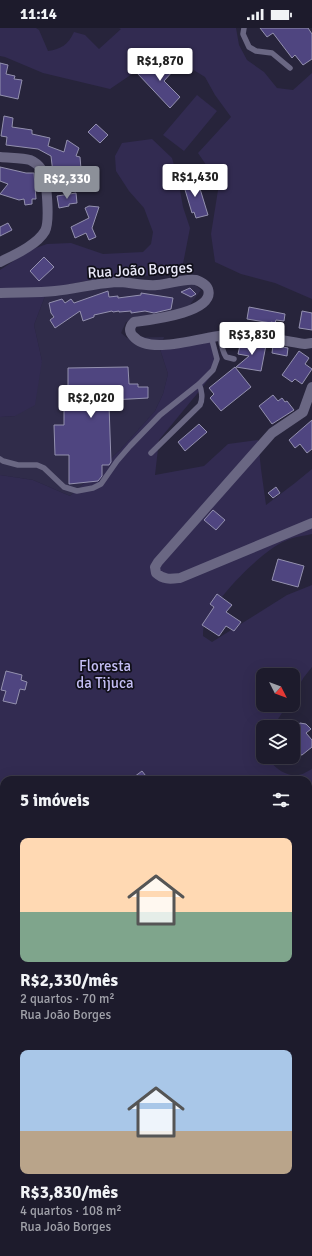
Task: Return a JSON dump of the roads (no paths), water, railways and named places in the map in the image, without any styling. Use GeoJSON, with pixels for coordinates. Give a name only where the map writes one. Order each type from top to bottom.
{"type":"FeatureCollection","features":[{"type":"Feature","properties":{"kind":"street"},"geometry":{"type":"LineString","coordinates":[[0,157],[30,160],[42,170],[48,215],[48,223],[45,231],[40,237],[22,251],[0,262]]}},
{"type":"Feature","properties":{"kind":"street","name":"Rua João Borges"},"geometry":{"type":"LineString","coordinates":[[0,293],[53,291],[120,282],[156,285],[195,280],[206,285],[209,290],[208,296],[203,303],[183,313],[134,322],[130,330],[133,336],[140,341],[156,345],[168,345],[216,336],[237,334],[305,344],[312,343]]}},
{"type":"Feature","properties":{"kind":"street"},"geometry":{"type":"LineString","coordinates":[[312,387],[303,412],[272,434],[158,562],[155,567],[156,573],[160,577],[168,580],[180,578],[312,523]]}},
{"type":"Feature","properties":{"kind":"lane"},"geometry":{"type":"LineString","coordinates":[[244,28],[243,34],[249,47],[256,51],[272,53],[290,68]]}},
{"type":"Feature","properties":{"kind":"lane"},"geometry":{"type":"LineString","coordinates":[[216,336],[226,357],[234,358]]}},
{"type":"Feature","properties":{"kind":"lane"},"geometry":{"type":"LineString","coordinates":[[0,459],[3,462],[18,465],[37,465],[44,468],[64,487],[77,491],[93,488],[101,484],[117,461],[160,415],[199,384],[213,370],[216,364],[216,336]]}},
{"type":"Feature","properties":{"kind":"lane"},"geometry":{"type":"LineString","coordinates":[[151,453],[200,405],[202,402],[199,384]]}},
{"type":"Feature","properties":{"kind":"park label","name":"Floresta da Tijuca"},"geometry":{"type":"Point","coordinates":[105,674]}}]}
